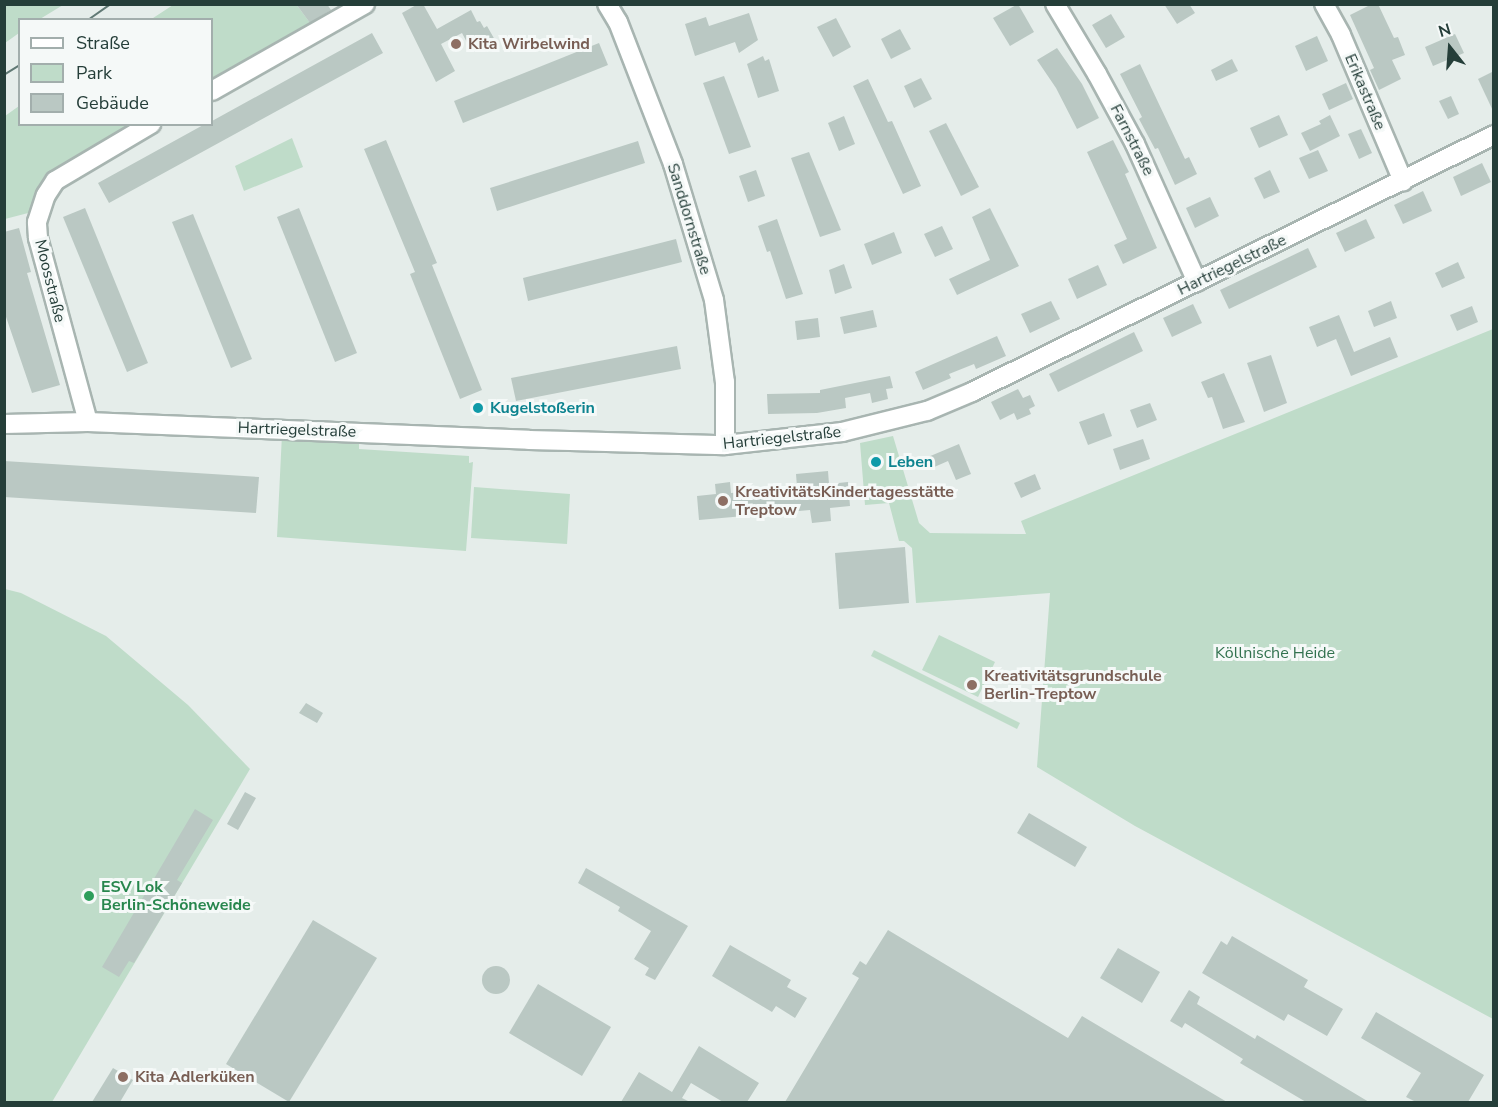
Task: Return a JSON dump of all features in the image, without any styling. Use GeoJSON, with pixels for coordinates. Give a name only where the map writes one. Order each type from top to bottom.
{"type":"FeatureCollection","features":[{"type":"Feature","properties":{"kind":"street"},"geometry":{"type":"LineString","coordinates":[[213,90],[365,4]]}},
{"type":"Feature","properties":{"kind":"street","name":"Sanddornstraße"},"geometry":{"type":"LineString","coordinates":[[607,4],[618,22],[673,164],[714,300],[725,382],[725,445]]}},
{"type":"Feature","properties":{"kind":"street","name":"Farnstraße"},"geometry":{"type":"LineString","coordinates":[[1055,4],[1135,144],[1197,282]]}},
{"type":"Feature","properties":{"kind":"street","name":"Erikastraße"},"geometry":{"type":"LineString","coordinates":[[1324,4],[1341,35],[1403,181]]}},
{"type":"Feature","properties":{"kind":"street","name":"Moosstraße"},"geometry":{"type":"LineString","coordinates":[[88,422],[38,238],[37,222],[46,195],[55,181],[148,126]]}},
{"type":"Feature","properties":{"kind":"street","name":"Hartriegelstraße"},"geometry":{"type":"LineString","coordinates":[[4,424],[88,422],[529,440],[725,445],[842,432],[927,411],[972,392],[1494,135]]}},
{"type":"Feature","properties":{"kind":"green space"},"geometry":{"type":"Polygon","coordinates":[[[5,4],[63,5],[42,18],[18,18],[18,34],[5,43],[5,4]]]}},
{"type":"Feature","properties":{"kind":"green space"},"geometry":{"type":"Polygon","coordinates":[[[296,4],[313,27],[213,81],[213,18],[153,18],[173,5],[296,4]]]}},
{"type":"Feature","properties":{"kind":"green space"},"geometry":{"type":"Polygon","coordinates":[[[18,107],[18,126],[132,126],[69,160],[47,179],[32,212],[5,219],[5,116],[18,107]]]}},
{"type":"Feature","properties":{"kind":"green space"},"geometry":{"type":"Polygon","coordinates":[[[292,138],[303,167],[244,191],[235,166],[292,138]]]}},
{"type":"Feature","properties":{"kind":"green space","name":"Köllnische Heide"},"geometry":{"type":"Polygon","coordinates":[[[1493,329],[1493,1019],[1135,826],[1037,767],[1050,593],[916,603],[912,548],[904,541],[899,541],[889,503],[865,505],[860,443],[893,436],[919,523],[930,533],[1026,534],[1021,521],[1493,329]]]}},
{"type":"Feature","properties":{"kind":"green space"},"geometry":{"type":"Polygon","coordinates":[[[282,434],[359,439],[359,449],[469,456],[469,463],[473,462],[466,551],[277,537],[282,434]]]}},
{"type":"Feature","properties":{"kind":"green space"},"geometry":{"type":"Polygon","coordinates":[[[474,487],[570,494],[567,544],[471,538],[474,487]]]}},
{"type":"Feature","properties":{"kind":"green space","name":"ESV Lok Berlin-Schöneweide"},"geometry":{"type":"Polygon","coordinates":[[[5,589],[21,593],[106,636],[188,705],[250,769],[52,1102],[5,1102],[5,589]]]}},
{"type":"Feature","properties":{"kind":"green space"},"geometry":{"type":"Polygon","coordinates":[[[939,635],[995,662],[978,697],[922,670],[939,635]]]}},
{"type":"Feature","properties":{"kind":"green space"},"geometry":{"type":"Polygon","coordinates":[[[874,650],[1020,723],[1017,729],[871,656],[874,650]]]}},
{"type":"Feature","properties":{"kind":"building"},"geometry":{"type":"Polygon","coordinates":[[[296,4],[327,4],[331,10],[310,23],[296,4]]]}},
{"type":"Feature","properties":{"kind":"building"},"geometry":{"type":"Polygon","coordinates":[[[418,4],[423,4],[437,29],[471,10],[477,22],[480,21],[484,28],[487,26],[495,40],[472,52],[462,33],[441,44],[455,71],[436,82],[402,13],[418,4]]]}},
{"type":"Feature","properties":{"kind":"building"},"geometry":{"type":"Polygon","coordinates":[[[1018,4],[1034,32],[1010,46],[993,18],[1018,4]]]}},
{"type":"Feature","properties":{"kind":"building"},"geometry":{"type":"Polygon","coordinates":[[[1164,4],[1189,4],[1195,13],[1177,24],[1164,4]]]}},
{"type":"Feature","properties":{"kind":"building"},"geometry":{"type":"Polygon","coordinates":[[[1372,4],[1378,4],[1394,38],[1398,37],[1405,55],[1392,60],[1401,79],[1379,90],[1370,70],[1374,68],[1350,15],[1372,4]]]}},
{"type":"Feature","properties":{"kind":"building"},"geometry":{"type":"Polygon","coordinates":[[[749,13],[758,40],[739,53],[735,42],[695,56],[685,24],[706,17],[709,26],[749,13]]]}},
{"type":"Feature","properties":{"kind":"building"},"geometry":{"type":"Polygon","coordinates":[[[1111,14],[1125,37],[1106,48],[1092,25],[1111,14]]]}},
{"type":"Feature","properties":{"kind":"building"},"geometry":{"type":"Polygon","coordinates":[[[836,18],[851,47],[833,57],[817,27],[836,18]]]}},
{"type":"Feature","properties":{"kind":"building"},"geometry":{"type":"Polygon","coordinates":[[[900,29],[911,49],[891,59],[881,39],[900,29]]]}},
{"type":"Feature","properties":{"kind":"building"},"geometry":{"type":"Polygon","coordinates":[[[372,33],[383,53],[109,203],[98,183],[201,126],[213,126],[213,120],[372,33]]]}},
{"type":"Feature","properties":{"kind":"building"},"geometry":{"type":"Polygon","coordinates":[[[1455,34],[1464,53],[1433,66],[1425,47],[1455,34]]]}},
{"type":"Feature","properties":{"kind":"building"},"geometry":{"type":"Polygon","coordinates":[[[1317,36],[1328,61],[1306,71],[1295,46],[1317,36]]]}},
{"type":"Feature","properties":{"kind":"building"},"geometry":{"type":"Polygon","coordinates":[[[599,43],[608,65],[463,123],[454,101],[599,43]]]}},
{"type":"Feature","properties":{"kind":"building"},"geometry":{"type":"Polygon","coordinates":[[[1057,48],[1082,84],[1099,118],[1077,129],[1056,88],[1037,60],[1057,48]]]}},
{"type":"Feature","properties":{"kind":"building"},"geometry":{"type":"Polygon","coordinates":[[[763,56],[765,61],[769,59],[779,91],[758,98],[747,64],[763,56]]]}},
{"type":"Feature","properties":{"kind":"building"},"geometry":{"type":"Polygon","coordinates":[[[1232,59],[1238,71],[1216,81],[1211,70],[1232,59]]]}},
{"type":"Feature","properties":{"kind":"building"},"geometry":{"type":"Polygon","coordinates":[[[1140,64],[1185,159],[1189,157],[1197,174],[1175,185],[1158,148],[1155,149],[1139,119],[1142,117],[1120,74],[1140,64]]]}},
{"type":"Feature","properties":{"kind":"building"},"geometry":{"type":"Polygon","coordinates":[[[1494,71],[1494,113],[1478,79],[1494,71]]]}},
{"type":"Feature","properties":{"kind":"building"},"geometry":{"type":"Polygon","coordinates":[[[724,76],[751,147],[729,154],[703,83],[724,76]]]}},
{"type":"Feature","properties":{"kind":"building"},"geometry":{"type":"Polygon","coordinates":[[[921,78],[932,99],[914,108],[904,86],[921,78]]]}},
{"type":"Feature","properties":{"kind":"building"},"geometry":{"type":"Polygon","coordinates":[[[868,79],[888,122],[892,121],[921,186],[903,194],[853,86],[868,79]]]}},
{"type":"Feature","properties":{"kind":"building"},"geometry":{"type":"Polygon","coordinates":[[[1346,83],[1353,99],[1329,110],[1322,94],[1346,83]]]}},
{"type":"Feature","properties":{"kind":"building"},"geometry":{"type":"Polygon","coordinates":[[[1451,96],[1459,114],[1448,119],[1439,101],[1451,96]]]}},
{"type":"Feature","properties":{"kind":"building"},"geometry":{"type":"Polygon","coordinates":[[[1279,115],[1288,135],[1259,148],[1250,128],[1279,115]]]}},
{"type":"Feature","properties":{"kind":"building"},"geometry":{"type":"Polygon","coordinates":[[[1330,115],[1340,136],[1310,151],[1301,133],[1321,124],[1319,121],[1330,115]]]}},
{"type":"Feature","properties":{"kind":"building"},"geometry":{"type":"Polygon","coordinates":[[[844,116],[855,144],[839,151],[828,123],[844,116]]]}},
{"type":"Feature","properties":{"kind":"building"},"geometry":{"type":"Polygon","coordinates":[[[946,123],[979,187],[961,196],[929,131],[946,123]]]}},
{"type":"Feature","properties":{"kind":"building"},"geometry":{"type":"Polygon","coordinates":[[[1361,129],[1372,153],[1359,159],[1348,134],[1361,129]]]}},
{"type":"Feature","properties":{"kind":"building"},"geometry":{"type":"Polygon","coordinates":[[[386,140],[437,263],[432,265],[482,390],[460,399],[410,274],[415,272],[364,149],[386,140]]]}},
{"type":"Feature","properties":{"kind":"building"},"geometry":{"type":"Polygon","coordinates":[[[1113,140],[1129,172],[1125,174],[1157,248],[1123,264],[1114,245],[1127,239],[1087,152],[1113,140]]]}},
{"type":"Feature","properties":{"kind":"building"},"geometry":{"type":"Polygon","coordinates":[[[638,141],[645,163],[497,211],[490,188],[638,141]]]}},
{"type":"Feature","properties":{"kind":"building"},"geometry":{"type":"Polygon","coordinates":[[[1318,150],[1328,171],[1309,179],[1299,158],[1318,150]]]}},
{"type":"Feature","properties":{"kind":"building"},"geometry":{"type":"Polygon","coordinates":[[[809,152],[841,230],[820,237],[791,158],[809,152]]]}},
{"type":"Feature","properties":{"kind":"building"},"geometry":{"type":"Polygon","coordinates":[[[1482,163],[1491,182],[1461,196],[1453,177],[1482,163]]]}},
{"type":"Feature","properties":{"kind":"building"},"geometry":{"type":"Polygon","coordinates":[[[756,170],[765,196],[748,202],[739,176],[756,170]]]}},
{"type":"Feature","properties":{"kind":"building"},"geometry":{"type":"Polygon","coordinates":[[[1270,170],[1280,192],[1264,199],[1254,178],[1270,170]]]}},
{"type":"Feature","properties":{"kind":"building"},"geometry":{"type":"Polygon","coordinates":[[[1423,191],[1432,211],[1403,224],[1394,205],[1423,191]]]}},
{"type":"Feature","properties":{"kind":"building"},"geometry":{"type":"Polygon","coordinates":[[[1210,197],[1219,216],[1195,228],[1186,208],[1210,197]]]}},
{"type":"Feature","properties":{"kind":"building"},"geometry":{"type":"Polygon","coordinates":[[[85,208],[148,363],[127,372],[63,217],[85,208]]]}},
{"type":"Feature","properties":{"kind":"building"},"geometry":{"type":"Polygon","coordinates":[[[299,208],[357,353],[335,362],[277,217],[299,208]]]}},
{"type":"Feature","properties":{"kind":"building"},"geometry":{"type":"Polygon","coordinates":[[[990,208],[1019,266],[957,295],[949,279],[990,260],[972,217],[990,208]]]}},
{"type":"Feature","properties":{"kind":"building"},"geometry":{"type":"Polygon","coordinates":[[[193,214],[252,359],[231,368],[172,222],[193,214]]]}},
{"type":"Feature","properties":{"kind":"building"},"geometry":{"type":"Polygon","coordinates":[[[777,219],[803,294],[786,299],[770,251],[767,252],[758,226],[777,219]]]}},
{"type":"Feature","properties":{"kind":"building"},"geometry":{"type":"Polygon","coordinates":[[[1366,219],[1375,238],[1345,252],[1336,233],[1366,219]]]}},
{"type":"Feature","properties":{"kind":"building"},"geometry":{"type":"Polygon","coordinates":[[[942,226],[953,249],[935,257],[924,234],[942,226]]]}},
{"type":"Feature","properties":{"kind":"building"},"geometry":{"type":"Polygon","coordinates":[[[19,228],[31,272],[27,273],[60,385],[32,393],[4,311],[4,232],[19,228]]]}},
{"type":"Feature","properties":{"kind":"building"},"geometry":{"type":"Polygon","coordinates":[[[894,232],[902,253],[872,265],[864,244],[894,232]]]}},
{"type":"Feature","properties":{"kind":"building"},"geometry":{"type":"Polygon","coordinates":[[[676,239],[682,262],[528,301],[523,278],[676,239]]]}},
{"type":"Feature","properties":{"kind":"building"},"geometry":{"type":"Polygon","coordinates":[[[1308,248],[1317,267],[1229,309],[1220,290],[1308,248]]]}},
{"type":"Feature","properties":{"kind":"building"},"geometry":{"type":"Polygon","coordinates":[[[1458,262],[1465,278],[1442,288],[1435,273],[1458,262]]]}},
{"type":"Feature","properties":{"kind":"building"},"geometry":{"type":"Polygon","coordinates":[[[844,264],[852,288],[835,294],[829,270],[844,264]]]}},
{"type":"Feature","properties":{"kind":"building"},"geometry":{"type":"Polygon","coordinates":[[[1098,265],[1107,285],[1077,299],[1068,279],[1098,265]]]}},
{"type":"Feature","properties":{"kind":"building"},"geometry":{"type":"Polygon","coordinates":[[[1051,301],[1060,319],[1030,333],[1021,314],[1051,301]]]}},
{"type":"Feature","properties":{"kind":"building"},"geometry":{"type":"Polygon","coordinates":[[[1391,301],[1397,318],[1374,327],[1368,311],[1391,301]]]}},
{"type":"Feature","properties":{"kind":"building"},"geometry":{"type":"Polygon","coordinates":[[[1193,304],[1202,323],[1172,337],[1163,318],[1193,304]]]}},
{"type":"Feature","properties":{"kind":"building"},"geometry":{"type":"Polygon","coordinates":[[[1472,306],[1478,322],[1457,331],[1450,315],[1472,306]]]}},
{"type":"Feature","properties":{"kind":"building"},"geometry":{"type":"Polygon","coordinates":[[[873,310],[877,327],[844,334],[840,317],[873,310]]]}},
{"type":"Feature","properties":{"kind":"building"},"geometry":{"type":"Polygon","coordinates":[[[1339,315],[1354,352],[1390,337],[1398,357],[1351,376],[1336,339],[1317,347],[1309,327],[1339,315]]]}},
{"type":"Feature","properties":{"kind":"building"},"geometry":{"type":"Polygon","coordinates":[[[818,318],[820,337],[797,340],[795,321],[818,318]]]}},
{"type":"Feature","properties":{"kind":"building"},"geometry":{"type":"Polygon","coordinates":[[[1134,332],[1143,351],[1058,392],[1049,374],[1134,332]]]}},
{"type":"Feature","properties":{"kind":"building"},"geometry":{"type":"Polygon","coordinates":[[[997,336],[1006,356],[976,369],[974,364],[949,374],[951,378],[923,390],[915,372],[997,336]]]}},
{"type":"Feature","properties":{"kind":"building"},"geometry":{"type":"Polygon","coordinates":[[[677,346],[681,369],[516,401],[511,378],[677,346]]]}},
{"type":"Feature","properties":{"kind":"building"},"geometry":{"type":"Polygon","coordinates":[[[1271,355],[1287,403],[1264,412],[1247,363],[1271,355]]]}},
{"type":"Feature","properties":{"kind":"building"},"geometry":{"type":"Polygon","coordinates":[[[1224,373],[1245,422],[1223,429],[1212,397],[1208,398],[1201,382],[1224,373]]]}},
{"type":"Feature","properties":{"kind":"building"},"geometry":{"type":"Polygon","coordinates":[[[890,376],[893,388],[886,389],[888,399],[872,403],[870,393],[845,398],[846,408],[817,413],[768,414],[767,394],[820,393],[820,390],[890,376]]]}},
{"type":"Feature","properties":{"kind":"building"},"geometry":{"type":"Polygon","coordinates":[[[1018,389],[1023,398],[1030,395],[1035,406],[1029,409],[1031,414],[1017,420],[1014,413],[1000,420],[991,402],[1018,389]]]}},
{"type":"Feature","properties":{"kind":"building"},"geometry":{"type":"Polygon","coordinates":[[[1150,403],[1157,420],[1137,428],[1130,410],[1150,403]]]}},
{"type":"Feature","properties":{"kind":"building"},"geometry":{"type":"Polygon","coordinates":[[[1104,413],[1112,436],[1088,445],[1079,422],[1104,413]]]}},
{"type":"Feature","properties":{"kind":"building"},"geometry":{"type":"Polygon","coordinates":[[[1143,439],[1150,459],[1120,470],[1113,449],[1143,439]]]}},
{"type":"Feature","properties":{"kind":"building"},"geometry":{"type":"Polygon","coordinates":[[[959,444],[971,474],[956,480],[948,461],[932,468],[928,457],[959,444]]]}},
{"type":"Feature","properties":{"kind":"building"},"geometry":{"type":"Polygon","coordinates":[[[4,461],[259,477],[256,513],[4,497],[4,461]]]}},
{"type":"Feature","properties":{"kind":"building"},"geometry":{"type":"Polygon","coordinates":[[[828,471],[829,484],[848,482],[850,506],[830,508],[831,521],[812,523],[810,510],[699,520],[697,496],[716,494],[715,484],[730,482],[731,493],[797,487],[796,474],[828,471]]]}},
{"type":"Feature","properties":{"kind":"building"},"geometry":{"type":"Polygon","coordinates":[[[1035,474],[1041,489],[1021,498],[1014,483],[1035,474]]]}},
{"type":"Feature","properties":{"kind":"building"},"geometry":{"type":"Polygon","coordinates":[[[905,547],[909,603],[839,609],[835,553],[905,547]]]}},
{"type":"Feature","properties":{"kind":"building"},"geometry":{"type":"Polygon","coordinates":[[[306,703],[323,713],[317,723],[299,713],[306,703]]]}},
{"type":"Feature","properties":{"kind":"building"},"geometry":{"type":"Polygon","coordinates":[[[245,792],[256,798],[238,830],[227,824],[245,792]]]}},
{"type":"Feature","properties":{"kind":"building"},"geometry":{"type":"Polygon","coordinates":[[[195,809],[213,820],[177,880],[182,883],[134,963],[129,961],[119,977],[102,967],[195,809]]]}},
{"type":"Feature","properties":{"kind":"building"},"geometry":{"type":"Polygon","coordinates":[[[1029,813],[1087,847],[1075,867],[1017,833],[1029,813]]]}},
{"type":"Feature","properties":{"kind":"building"},"geometry":{"type":"Polygon","coordinates":[[[586,868],[688,926],[655,980],[645,975],[649,968],[634,959],[651,931],[618,911],[620,907],[578,883],[586,868]]]}},
{"type":"Feature","properties":{"kind":"building"},"geometry":{"type":"Polygon","coordinates":[[[313,920],[377,958],[289,1102],[226,1064],[313,920]]]}},
{"type":"Feature","properties":{"kind":"building"},"geometry":{"type":"Polygon","coordinates":[[[888,930],[1068,1038],[1082,1016],[1227,1102],[785,1102],[859,978],[852,974],[860,961],[866,965],[888,930]]]}},
{"type":"Feature","properties":{"kind":"building"},"geometry":{"type":"Polygon","coordinates":[[[1232,936],[1308,980],[1304,987],[1343,1009],[1327,1036],[1288,1014],[1284,1021],[1202,973],[1221,941],[1227,945],[1232,936]]]}},
{"type":"Feature","properties":{"kind":"building"},"geometry":{"type":"Polygon","coordinates":[[[730,945],[791,980],[787,987],[807,998],[795,1018],[776,1006],[772,1012],[712,976],[730,945]]]}},
{"type":"Feature","properties":{"kind":"building"},"geometry":{"type":"Polygon","coordinates":[[[1118,948],[1160,972],[1142,1003],[1100,978],[1118,948]]]}},
{"type":"Feature","properties":{"kind":"building"},"geometry":{"type":"Polygon","coordinates":[[[496,966],[506,970],[510,980],[506,990],[496,994],[486,990],[482,980],[486,970],[496,966]]]}},
{"type":"Feature","properties":{"kind":"building"},"geometry":{"type":"Polygon","coordinates":[[[538,984],[611,1027],[582,1076],[509,1033],[538,984]]]}},
{"type":"Feature","properties":{"kind":"building"},"geometry":{"type":"Polygon","coordinates":[[[1189,990],[1200,997],[1197,1004],[1255,1039],[1257,1035],[1369,1102],[1306,1102],[1240,1063],[1243,1059],[1185,1023],[1182,1028],[1170,1021],[1189,990]]]}},
{"type":"Feature","properties":{"kind":"building"},"geometry":{"type":"Polygon","coordinates":[[[1376,1012],[1484,1075],[1468,1102],[1416,1102],[1406,1097],[1421,1073],[1361,1038],[1376,1012]]]}},
{"type":"Feature","properties":{"kind":"building"},"geometry":{"type":"Polygon","coordinates":[[[699,1046],[759,1083],[747,1102],[723,1102],[691,1083],[682,1098],[690,1102],[621,1102],[639,1072],[672,1092],[699,1046]]]}},
{"type":"Feature","properties":{"kind":"building"},"geometry":{"type":"Polygon","coordinates":[[[113,1068],[133,1080],[120,1102],[92,1102],[113,1068]]]}},
{"type":"Feature","properties":{"kind":"tram line"},"geometry":{"type":"LineString","coordinates":[[91,18],[111,4]]}},
{"type":"Feature","properties":{"kind":"tram line"},"geometry":{"type":"LineString","coordinates":[[4,75],[18,66]]}},
{"type":"Feature","properties":{"kind":"place","name":"Kita Wirbelwind"},"geometry":{"type":"Point","coordinates":[456,44]}},
{"type":"Feature","properties":{"kind":"place","name":"Kugelstoßerin"},"geometry":{"type":"Point","coordinates":[478,408]}},
{"type":"Feature","properties":{"kind":"place","name":"Leben"},"geometry":{"type":"Point","coordinates":[876,462]}},
{"type":"Feature","properties":{"kind":"place","name":"KreativitätsKindertagesstätte Treptow"},"geometry":{"type":"Point","coordinates":[723,501]}},
{"type":"Feature","properties":{"kind":"place","name":"Kreativitätsgrundschule Berlin-Treptow"},"geometry":{"type":"Point","coordinates":[972,685]}},
{"type":"Feature","properties":{"kind":"place","name":"ESV Lok Berlin-Schöneweide"},"geometry":{"type":"Point","coordinates":[89,896]}},
{"type":"Feature","properties":{"kind":"place","name":"Kita Adlerküken"},"geometry":{"type":"Point","coordinates":[123,1077]}}]}
